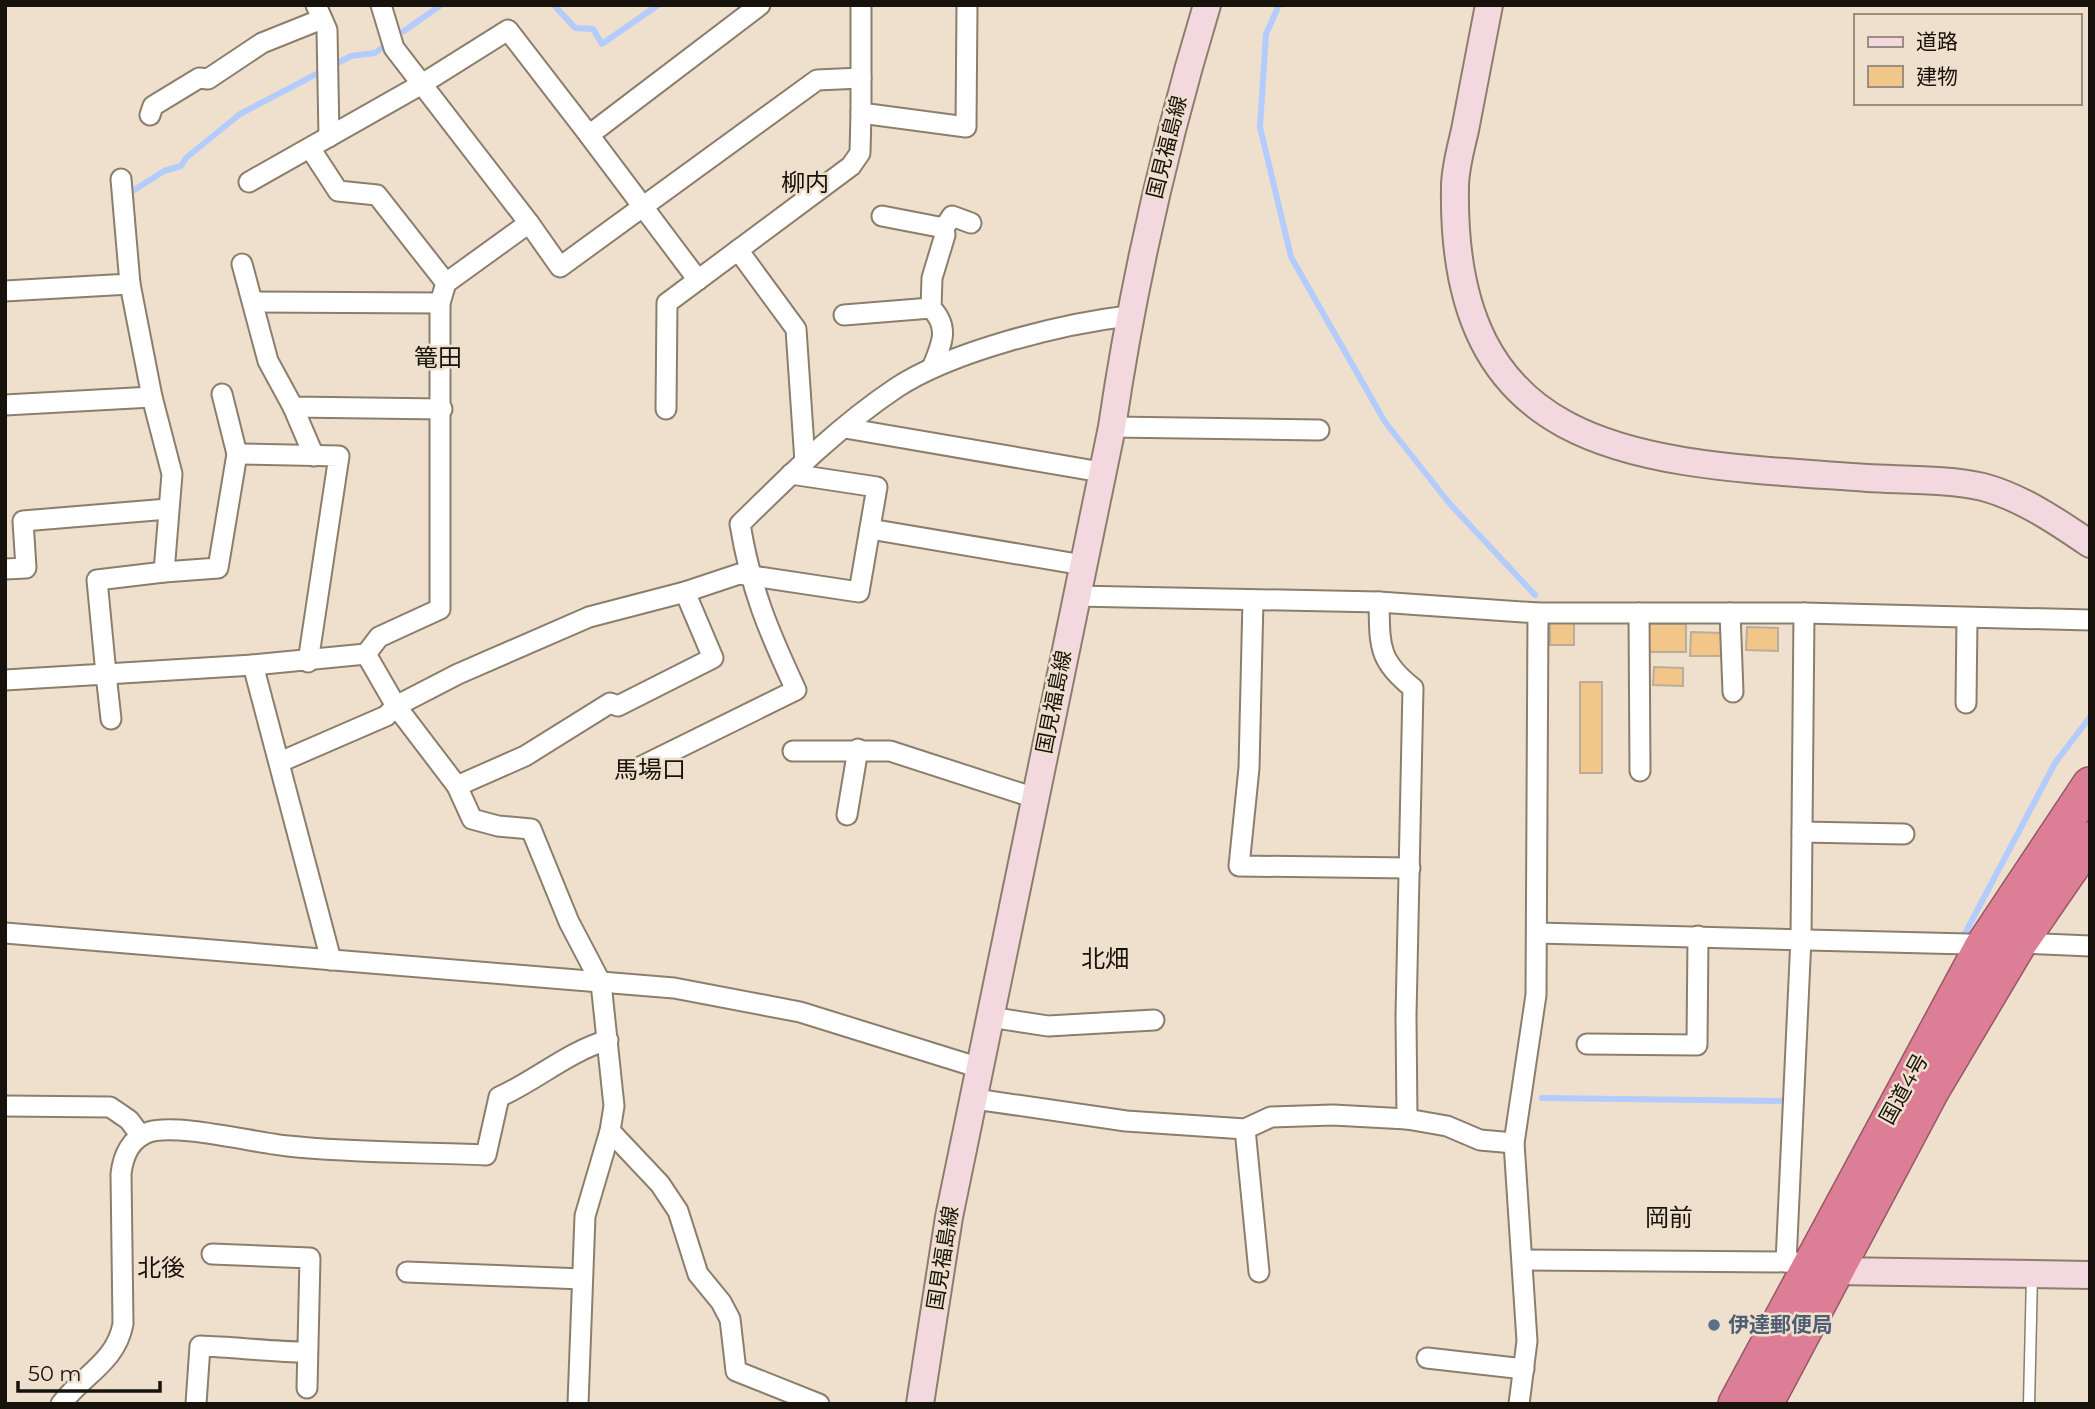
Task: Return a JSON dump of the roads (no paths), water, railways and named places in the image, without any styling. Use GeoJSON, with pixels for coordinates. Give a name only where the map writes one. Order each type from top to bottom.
{"type":"FeatureCollection","features":[{"type":"Feature","properties":{"kind":"highway","name":"国道4号"},"geometry":{"type":"LineString","coordinates":[[1736,1404],[1981,949],[2090,785]]}},
{"type":"Feature","properties":{"kind":"highway","name":"国道4号"},"geometry":{"type":"LineString","coordinates":[[1765,1404],[1810,1265],[1931,1091],[2019,943],[2090,840]]}},
{"type":"Feature","properties":{"kind":"main road","name":"国見福島線"},"geometry":{"type":"LineString","coordinates":[[920,1404],[948,1217],[975,1100],[989,1017],[1112,427],[1128,316],[1171,132],[1207,5]]}},
{"type":"Feature","properties":{"kind":"main road"},"geometry":{"type":"LineString","coordinates":[[1489,5],[1454,184],[1456,235],[1462,282],[1471,314],[1499,371],[1518,392],[1543,414],[1569,428],[1612,445],[1646,453],[1760,470],[1982,487],[2029,506],[2090,544]]}},
{"type":"Feature","properties":{"kind":"main road"},"geometry":{"type":"LineString","coordinates":[[1810,1265],[2090,1275]]}},
{"type":"Feature","properties":{"kind":"street"},"geometry":{"type":"LineString","coordinates":[[381,5],[394,48],[529,223],[559,267],[644,208],[817,80],[861,78]]}},
{"type":"Feature","properties":{"kind":"street"},"geometry":{"type":"LineString","coordinates":[[589,135],[760,5]]}},
{"type":"Feature","properties":{"kind":"street"},"geometry":{"type":"LineString","coordinates":[[666,409],[667,303],[851,166],[860,153],[861,5]]}},
{"type":"Feature","properties":{"kind":"street"},"geometry":{"type":"LineString","coordinates":[[861,113],[966,127],[967,5]]}},
{"type":"Feature","properties":{"kind":"street"},"geometry":{"type":"LineString","coordinates":[[150,115],[153,106],[198,78],[208,79],[261,43],[319,12],[327,30],[330,137]]}},
{"type":"Feature","properties":{"kind":"street"},"geometry":{"type":"LineString","coordinates":[[249,182],[422,84],[508,30],[698,279]]}},
{"type":"Feature","properties":{"kind":"street"},"geometry":{"type":"LineString","coordinates":[[310,148],[338,191],[377,195],[446,283]]}},
{"type":"Feature","properties":{"kind":"street"},"geometry":{"type":"LineString","coordinates":[[121,179],[131,284],[152,397],[172,474],[164,572]]}},
{"type":"Feature","properties":{"kind":"street"},"geometry":{"type":"LineString","coordinates":[[883,216],[944,228]]}},
{"type":"Feature","properties":{"kind":"street"},"geometry":{"type":"LineString","coordinates":[[932,368],[944,339],[942,319],[931,308],[932,278],[945,235],[944,228],[952,216],[971,223]]}},
{"type":"Feature","properties":{"kind":"street"},"geometry":{"type":"LineString","coordinates":[[5,680],[308,662],[366,654],[379,637],[440,608],[440,303],[446,283],[529,223]]}},
{"type":"Feature","properties":{"kind":"street"},"geometry":{"type":"LineString","coordinates":[[738,250],[796,329],[798,468]]}},
{"type":"Feature","properties":{"kind":"street"},"geometry":{"type":"LineString","coordinates":[[242,264],[268,361],[293,407],[314,456]]}},
{"type":"Feature","properties":{"kind":"street"},"geometry":{"type":"LineString","coordinates":[[5,291],[131,284]]}},
{"type":"Feature","properties":{"kind":"street"},"geometry":{"type":"LineString","coordinates":[[253,302],[440,303]]}},
{"type":"Feature","properties":{"kind":"street"},"geometry":{"type":"LineString","coordinates":[[844,315],[931,308]]}},
{"type":"Feature","properties":{"kind":"street"},"geometry":{"type":"LineString","coordinates":[[642,766],[796,690],[765,624],[749,576],[740,524],[798,468],[898,388],[932,368],[1075,322],[1128,316]]}},
{"type":"Feature","properties":{"kind":"street"},"geometry":{"type":"LineString","coordinates":[[111,719],[97,580],[218,568],[237,454],[222,394]]}},
{"type":"Feature","properties":{"kind":"street"},"geometry":{"type":"LineString","coordinates":[[5,405],[152,397]]}},
{"type":"Feature","properties":{"kind":"street"},"geometry":{"type":"LineString","coordinates":[[293,407],[442,409]]}},
{"type":"Feature","properties":{"kind":"street"},"geometry":{"type":"LineString","coordinates":[[1112,427],[1319,429]]}},
{"type":"Feature","properties":{"kind":"street"},"geometry":{"type":"LineString","coordinates":[[845,428],[1101,472]]}},
{"type":"Feature","properties":{"kind":"street"},"geometry":{"type":"LineString","coordinates":[[237,454],[339,456],[308,662]]}},
{"type":"Feature","properties":{"kind":"street"},"geometry":{"type":"LineString","coordinates":[[280,762],[386,716],[396,706],[458,674],[589,617],[685,592],[739,574],[859,592],[877,487],[798,468]]}},
{"type":"Feature","properties":{"kind":"street"},"geometry":{"type":"LineString","coordinates":[[5,569],[26,568],[23,521],[168,509]]}},
{"type":"Feature","properties":{"kind":"street"},"geometry":{"type":"LineString","coordinates":[[870,529],[1083,565]]}},
{"type":"Feature","properties":{"kind":"street"},"geometry":{"type":"LineString","coordinates":[[457,786],[525,756],[610,703],[618,706],[713,658],[685,592]]}},
{"type":"Feature","properties":{"kind":"street"},"geometry":{"type":"LineString","coordinates":[[1075,596],[1379,602],[1538,613],[1804,613],[2090,620]]}},
{"type":"Feature","properties":{"kind":"street"},"geometry":{"type":"LineString","coordinates":[[1253,600],[1249,768],[1239,866],[1410,868]]}},
{"type":"Feature","properties":{"kind":"street"},"geometry":{"type":"LineString","coordinates":[[1379,602],[1380,651],[1394,672],[1413,688],[1405,1016],[1407,1119]]}},
{"type":"Feature","properties":{"kind":"street"},"geometry":{"type":"LineString","coordinates":[[1519,1404],[1524,1369],[1524,1260],[1514,1143],[1536,995],[1538,613]]}},
{"type":"Feature","properties":{"kind":"street"},"geometry":{"type":"LineString","coordinates":[[1639,613],[1640,771]]}},
{"type":"Feature","properties":{"kind":"street"},"geometry":{"type":"LineString","coordinates":[[1730,613],[1733,692]]}},
{"type":"Feature","properties":{"kind":"street"},"geometry":{"type":"LineString","coordinates":[[1524,1260],[1810,1265],[1798,936],[1804,613]]}},
{"type":"Feature","properties":{"kind":"street"},"geometry":{"type":"LineString","coordinates":[[1966,703],[1967,619]]}},
{"type":"Feature","properties":{"kind":"street"},"geometry":{"type":"LineString","coordinates":[[366,654],[396,706],[457,786],[472,818],[498,826],[531,830],[569,922],[601,983],[614,1106],[610,1131],[585,1216],[578,1404]]}},
{"type":"Feature","properties":{"kind":"street"},"geometry":{"type":"LineString","coordinates":[[253,665],[331,960]]}},
{"type":"Feature","properties":{"kind":"street"},"geometry":{"type":"LineString","coordinates":[[847,815],[858,749]]}},
{"type":"Feature","properties":{"kind":"street"},"geometry":{"type":"LineString","coordinates":[[793,751],[890,751],[1035,798]]}},
{"type":"Feature","properties":{"kind":"street"},"geometry":{"type":"LineString","coordinates":[[1802,832],[1905,834]]}},
{"type":"Feature","properties":{"kind":"street"},"geometry":{"type":"LineString","coordinates":[[5,933],[674,988],[800,1012],[981,1068]]}},
{"type":"Feature","properties":{"kind":"street"},"geometry":{"type":"LineString","coordinates":[[1537,933],[1798,936],[1969,944],[1981,949]]}},
{"type":"Feature","properties":{"kind":"street"},"geometry":{"type":"LineString","coordinates":[[1587,1044],[1697,1045],[1698,936]]}},
{"type":"Feature","properties":{"kind":"street"},"geometry":{"type":"LineString","coordinates":[[2019,943],[2090,946]]}},
{"type":"Feature","properties":{"kind":"street"},"geometry":{"type":"LineString","coordinates":[[989,1017],[1048,1026],[1154,1020]]}},
{"type":"Feature","properties":{"kind":"street"},"geometry":{"type":"LineString","coordinates":[[61,1404],[112,1354],[120,1341],[123,1324],[122,1159],[141,1136],[152,1131],[179,1131],[289,1146],[486,1155],[499,1097],[519,1088],[565,1056],[608,1040]]}},
{"type":"Feature","properties":{"kind":"street"},"geometry":{"type":"LineString","coordinates":[[975,1100],[1126,1121],[1245,1129],[1271,1117],[1333,1115],[1407,1119],[1447,1126],[1480,1140],[1514,1143]]}},
{"type":"Feature","properties":{"kind":"street"},"geometry":{"type":"LineString","coordinates":[[5,1106],[110,1107],[129,1120],[141,1136]]}},
{"type":"Feature","properties":{"kind":"street"},"geometry":{"type":"LineString","coordinates":[[1245,1129],[1259,1272]]}},
{"type":"Feature","properties":{"kind":"street"},"geometry":{"type":"LineString","coordinates":[[610,1131],[660,1184],[678,1211],[698,1274],[730,1319],[736,1371],[819,1404]]}},
{"type":"Feature","properties":{"kind":"street"},"geometry":{"type":"LineString","coordinates":[[212,1254],[310,1258],[307,1388]]}},
{"type":"Feature","properties":{"kind":"street"},"geometry":{"type":"LineString","coordinates":[[407,1272],[582,1279]]}},
{"type":"Feature","properties":{"kind":"street"},"geometry":{"type":"LineString","coordinates":[[196,1404],[200,1346],[253,1347],[267,1352],[307,1352]]}},
{"type":"Feature","properties":{"kind":"street"},"geometry":{"type":"LineString","coordinates":[[1427,1358],[1524,1369]]}},
{"type":"Feature","properties":{"kind":"lane"},"geometry":{"type":"LineString","coordinates":[[2029,1404],[2032,1274]]}},
{"type":"Feature","properties":{"kind":"waterway"},"geometry":{"type":"LineString","coordinates":[[404,31],[441,5]]}},
{"type":"Feature","properties":{"kind":"waterway"},"geometry":{"type":"LineString","coordinates":[[554,5],[575,28],[593,29],[602,44],[658,5]]}},
{"type":"Feature","properties":{"kind":"waterway"},"geometry":{"type":"LineString","coordinates":[[1279,5],[1266,34],[1260,127],[1291,257],[1385,422],[1450,504],[1535,595]]}},
{"type":"Feature","properties":{"kind":"waterway"},"geometry":{"type":"LineString","coordinates":[[131,192],[164,171],[181,166],[186,158],[240,114],[351,56],[375,53],[384,46]]}},
{"type":"Feature","properties":{"kind":"waterway"},"geometry":{"type":"LineString","coordinates":[[1962,939],[2055,763],[2090,717]]}},
{"type":"Feature","properties":{"kind":"waterway"},"geometry":{"type":"LineString","coordinates":[[1542,1098],[1790,1101],[1790,1098]]}},
{"type":"Feature","properties":{"kind":"place","name":"伊達郵便局"},"geometry":{"type":"Point","coordinates":[1714,1325]}},
{"type":"Feature","properties":{"kind":"district","name":"柳内"},"geometry":{"type":"Point","coordinates":[805,183]}},
{"type":"Feature","properties":{"kind":"district","name":"篭田"},"geometry":{"type":"Point","coordinates":[438,358]}},
{"type":"Feature","properties":{"kind":"district","name":"馬場口"},"geometry":{"type":"Point","coordinates":[650,770]}},
{"type":"Feature","properties":{"kind":"district","name":"北畑"},"geometry":{"type":"Point","coordinates":[1105,959]}},
{"type":"Feature","properties":{"kind":"district","name":"岡前"},"geometry":{"type":"Point","coordinates":[1669,1218]}},
{"type":"Feature","properties":{"kind":"district","name":"北後"},"geometry":{"type":"Point","coordinates":[161,1268]}}]}
